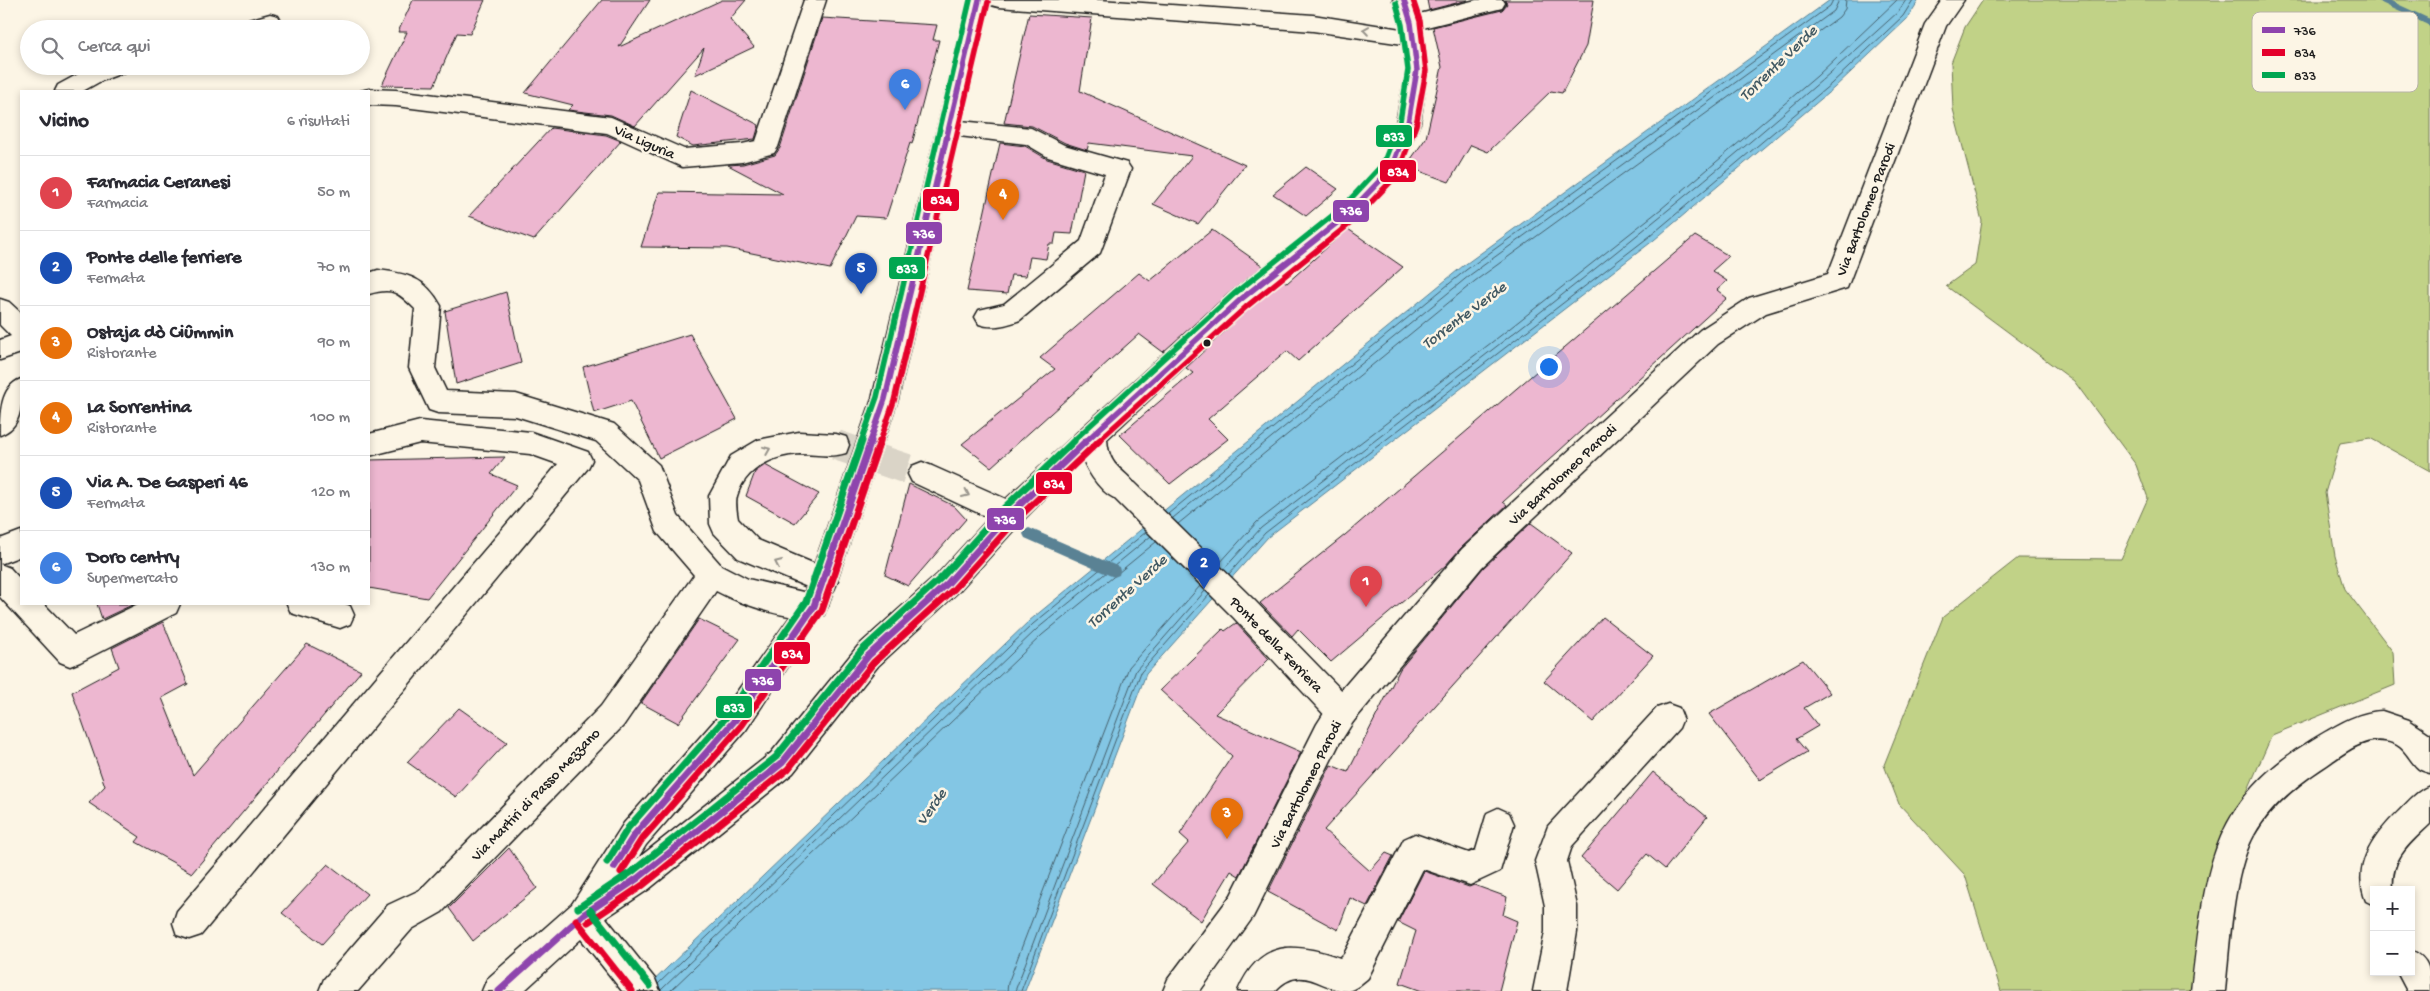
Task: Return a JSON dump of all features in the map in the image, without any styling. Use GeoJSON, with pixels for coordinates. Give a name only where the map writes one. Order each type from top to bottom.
{"type":"FeatureCollection","features":[{"type":"Feature","properties":{"kind":"street","name":"Via Liguria"},"geometry":{"type":"LineString","coordinates":[[370,97],[396,98],[611,126],[682,158],[742,152],[766,147],[815,0]]}},
{"type":"Feature","properties":{"kind":"street"},"geometry":{"type":"LineString","coordinates":[[583,915],[635,834],[735,720],[819,593],[884,399],[979,0]]}},
{"type":"Feature","properties":{"kind":"street"},"geometry":{"type":"LineString","coordinates":[[999,0],[1313,23],[1385,32],[1410,21],[1494,3]]}},
{"type":"Feature","properties":{"kind":"street","name":"Via Bartolomeo Parodi"},"geometry":{"type":"LineString","coordinates":[[1180,991],[1242,906],[1328,734],[1342,712],[1472,558],[1710,337],[1758,305],[1838,281],[1936,24],[1953,0]]}},
{"type":"Feature","properties":{"kind":"street"},"geometry":{"type":"LineString","coordinates":[[499,991],[583,915],[638,878],[782,763],[868,656],[948,583],[1010,514],[1093,434],[1240,300],[1348,214],[1391,169],[1408,124],[1417,70],[1410,21]]}},
{"type":"Feature","properties":{"kind":"street"},"geometry":{"type":"LineString","coordinates":[[68,90],[93,75]]}},
{"type":"Feature","properties":{"kind":"street"},"geometry":{"type":"LineString","coordinates":[[950,128],[1031,136],[1056,151],[1119,169],[1091,246],[1011,314],[988,317]]}},
{"type":"Feature","properties":{"kind":"street"},"geometry":{"type":"LineString","coordinates":[[370,284],[378,280],[405,283],[428,306],[422,368],[438,402],[516,405],[605,432],[649,473],[667,523],[711,574],[741,590],[770,599],[819,593]]}},
{"type":"Feature","properties":{"kind":"street"},"geometry":{"type":"LineString","coordinates":[[0,309],[20,328]]}},
{"type":"Feature","properties":{"kind":"street"},"geometry":{"type":"LineString","coordinates":[[0,350],[20,343]]}},
{"type":"Feature","properties":{"kind":"street"},"geometry":{"type":"LineString","coordinates":[[0,424],[20,392]]}},
{"type":"Feature","properties":{"kind":"street"},"geometry":{"type":"LineString","coordinates":[[189,923],[578,460],[531,443],[420,432],[370,445]]}},
{"type":"Feature","properties":{"kind":"street","name":"Ponte della Ferriera"},"geometry":{"type":"LineString","coordinates":[[1093,434],[1094,456],[1116,483],[1244,609],[1342,712]]}},
{"type":"Feature","properties":{"kind":"street"},"geometry":{"type":"LineString","coordinates":[[819,593],[748,549],[724,524],[723,496],[741,464],[768,448],[799,443],[836,445]]}},
{"type":"Feature","properties":{"kind":"street"},"geometry":{"type":"LineString","coordinates":[[1051,475],[1080,471],[1116,483]]}},
{"type":"Feature","properties":{"kind":"street"},"geometry":{"type":"LineString","coordinates":[[922,474],[1010,514]]}},
{"type":"Feature","properties":{"kind":"street"},"geometry":{"type":"LineString","coordinates":[[0,552],[20,543]]}},
{"type":"Feature","properties":{"kind":"street","name":"Via Martiri di Passo Mezzano"},"geometry":{"type":"LineString","coordinates":[[336,991],[400,917],[431,901],[612,716],[711,574]]}},
{"type":"Feature","properties":{"kind":"street"},"geometry":{"type":"LineString","coordinates":[[0,577],[20,599]]}},
{"type":"Feature","properties":{"kind":"street"},"geometry":{"type":"LineString","coordinates":[[26,605],[70,652],[164,605]]}},
{"type":"Feature","properties":{"kind":"street"},"geometry":{"type":"LineString","coordinates":[[305,605],[340,615]]}},
{"type":"Feature","properties":{"kind":"street"},"geometry":{"type":"LineString","coordinates":[[1550,991],[1561,932],[1561,906],[1551,861],[1559,838],[1668,718]]}},
{"type":"Feature","properties":{"kind":"street"},"geometry":{"type":"LineString","coordinates":[[2208,991],[2223,877],[2237,836],[2274,786],[2311,757],[2358,730],[2375,726],[2391,727],[2412,737],[2430,758]]}},
{"type":"Feature","properties":{"kind":"street"},"geometry":{"type":"LineString","coordinates":[[2376,886],[2375,879],[2386,845],[2430,801]]}},
{"type":"Feature","properties":{"kind":"street"},"geometry":{"type":"LineString","coordinates":[[1255,991],[1281,964],[1294,961],[1344,976],[1356,966],[1415,850],[1470,869],[1489,860],[1498,824]]}},
{"type":"Feature","properties":{"kind":"street"},"geometry":{"type":"LineString","coordinates":[[583,915],[643,991]]}},
{"type":"Feature","properties":{"kind":"street"},"geometry":{"type":"LineString","coordinates":[[2415,973],[2426,991]]}},
{"type":"Feature","properties":{"kind":"green space"},"geometry":{"type":"Polygon","coordinates":[[[1983,0],[2430,0],[2430,471],[2370,438],[2340,443],[2325,493],[2335,556],[2345,589],[2393,652],[2395,685],[2272,735],[2222,849],[2191,991],[2001,991],[1965,875],[1899,804],[1884,765],[1943,617],[2018,558],[2121,559],[2148,498],[2136,465],[2074,381],[1946,286],[1975,265],[1982,221],[1953,109],[1951,63],[1965,27],[1983,0]]]}},
{"type":"Feature","properties":{"kind":"water"},"geometry":{"type":"Polygon","coordinates":[[[1830,0],[1919,0],[1907,19],[1834,88],[1654,240],[1268,537],[1146,674],[1025,991],[643,991],[1029,621],[1463,266],[1830,0]]]}},
{"type":"Feature","properties":{"kind":"building"},"geometry":{"type":"Polygon","coordinates":[[[413,0],[485,0],[470,34],[457,33],[434,86],[382,85],[407,32],[398,32],[413,0]]]}},
{"type":"Feature","properties":{"kind":"building"},"geometry":{"type":"Polygon","coordinates":[[[602,0],[650,0],[619,47],[722,0],[746,0],[730,19],[754,47],[695,75],[704,48],[635,126],[611,115],[568,110],[573,105],[525,93],[602,0]]]}},
{"type":"Feature","properties":{"kind":"building"},"geometry":{"type":"Polygon","coordinates":[[[1427,0],[1468,0],[1429,10],[1427,0]]]}},
{"type":"Feature","properties":{"kind":"building"},"geometry":{"type":"Polygon","coordinates":[[[1505,0],[1594,0],[1586,46],[1562,93],[1551,91],[1488,152],[1471,145],[1449,182],[1406,166],[1426,138],[1442,67],[1433,27],[1502,10],[1507,4],[1505,0]]]}},
{"type":"Feature","properties":{"kind":"building"},"geometry":{"type":"Polygon","coordinates":[[[1029,14],[1092,18],[1080,91],[1245,165],[1198,224],[1153,204],[1192,156],[1089,143],[1087,150],[1065,143],[1032,126],[1004,123],[1029,14]]]}},
{"type":"Feature","properties":{"kind":"building"},"geometry":{"type":"Polygon","coordinates":[[[822,18],[937,25],[933,40],[939,40],[912,144],[910,143],[886,218],[856,216],[830,269],[727,248],[641,247],[659,192],[783,194],[728,165],[743,164],[775,155],[780,148],[822,18]]]}},
{"type":"Feature","properties":{"kind":"building"},"geometry":{"type":"Polygon","coordinates":[[[691,90],[759,125],[755,139],[693,146],[676,137],[691,90]]]}},
{"type":"Feature","properties":{"kind":"building"},"geometry":{"type":"Polygon","coordinates":[[[551,128],[606,135],[621,141],[534,240],[469,216],[551,128]]]}},
{"type":"Feature","properties":{"kind":"building"},"geometry":{"type":"Polygon","coordinates":[[[1000,143],[1025,146],[1047,159],[1084,170],[1072,234],[1056,233],[1054,244],[1049,244],[1046,259],[1030,257],[1026,276],[1011,275],[1007,294],[967,291],[1000,143]]]}},
{"type":"Feature","properties":{"kind":"building"},"geometry":{"type":"Polygon","coordinates":[[[1306,167],[1338,189],[1306,216],[1273,194],[1306,167]]]}},
{"type":"Feature","properties":{"kind":"building"},"geometry":{"type":"Polygon","coordinates":[[[1348,229],[1403,267],[1298,361],[1287,351],[1208,419],[1228,439],[1170,484],[1120,435],[1193,373],[1186,368],[1250,308],[1284,281],[1287,283],[1348,229]]]}},
{"type":"Feature","properties":{"kind":"building"},"geometry":{"type":"Polygon","coordinates":[[[1212,230],[1263,266],[1230,292],[1163,352],[1139,334],[991,467],[962,444],[1055,369],[1040,358],[1139,273],[1150,281],[1212,230]]]}},
{"type":"Feature","properties":{"kind":"building"},"geometry":{"type":"Polygon","coordinates":[[[1695,236],[1729,256],[1712,271],[1727,281],[1717,290],[1727,298],[1503,502],[1507,505],[1461,548],[1445,566],[1331,662],[1298,629],[1292,636],[1260,603],[1345,535],[1695,236]]]}},
{"type":"Feature","properties":{"kind":"building"},"geometry":{"type":"Polygon","coordinates":[[[506,292],[521,363],[456,384],[445,311],[506,292]]]}},
{"type":"Feature","properties":{"kind":"building"},"geometry":{"type":"Polygon","coordinates":[[[690,334],[737,419],[659,458],[631,401],[594,413],[583,367],[690,334]]]}},
{"type":"Feature","properties":{"kind":"building"},"geometry":{"type":"Polygon","coordinates":[[[505,457],[491,474],[517,485],[427,598],[370,588],[370,460],[505,457]]]}},
{"type":"Feature","properties":{"kind":"building"},"geometry":{"type":"Polygon","coordinates":[[[765,465],[819,494],[795,523],[746,496],[755,472],[765,465]]]}},
{"type":"Feature","properties":{"kind":"building"},"geometry":{"type":"Polygon","coordinates":[[[909,484],[954,506],[966,519],[908,586],[885,575],[909,484]]]}},
{"type":"Feature","properties":{"kind":"building"},"geometry":{"type":"Polygon","coordinates":[[[1531,523],[1572,553],[1324,830],[1370,871],[1386,853],[1393,856],[1367,906],[1350,898],[1338,930],[1268,892],[1331,765],[1348,772],[1400,669],[1483,568],[1531,523]]]}},
{"type":"Feature","properties":{"kind":"building"},"geometry":{"type":"Polygon","coordinates":[[[97,605],[132,605],[102,619],[97,605]]]}},
{"type":"Feature","properties":{"kind":"building"},"geometry":{"type":"Polygon","coordinates":[[[1603,617],[1653,656],[1593,722],[1544,681],[1603,617]]]}},
{"type":"Feature","properties":{"kind":"building"},"geometry":{"type":"Polygon","coordinates":[[[699,619],[740,639],[678,723],[641,703],[699,619]]]}},
{"type":"Feature","properties":{"kind":"building"},"geometry":{"type":"Polygon","coordinates":[[[163,622],[188,684],[162,698],[193,775],[307,644],[361,671],[192,873],[136,842],[140,837],[89,803],[105,786],[72,692],[119,667],[112,648],[163,622]]]}},
{"type":"Feature","properties":{"kind":"building"},"geometry":{"type":"Polygon","coordinates":[[[1236,623],[1269,659],[1215,714],[1301,752],[1239,876],[1231,871],[1201,921],[1153,884],[1189,842],[1180,834],[1232,756],[1160,690],[1223,629],[1225,631],[1236,623]]]}},
{"type":"Feature","properties":{"kind":"building"},"geometry":{"type":"Polygon","coordinates":[[[1803,660],[1830,693],[1804,708],[1818,726],[1796,739],[1807,752],[1760,780],[1709,714],[1803,660]]]}},
{"type":"Feature","properties":{"kind":"building"},"geometry":{"type":"Polygon","coordinates":[[[459,708],[507,742],[456,797],[407,762],[459,708]]]}},
{"type":"Feature","properties":{"kind":"building"},"geometry":{"type":"Polygon","coordinates":[[[1653,772],[1707,817],[1665,869],[1647,854],[1617,889],[1581,858],[1653,772]]]}},
{"type":"Feature","properties":{"kind":"building"},"geometry":{"type":"Polygon","coordinates":[[[509,848],[537,888],[473,941],[449,908],[509,848]]]}},
{"type":"Feature","properties":{"kind":"building"},"geometry":{"type":"Polygon","coordinates":[[[328,864],[367,894],[322,944],[282,913],[328,864]]]}},
{"type":"Feature","properties":{"kind":"building"},"geometry":{"type":"Polygon","coordinates":[[[1424,871],[1469,887],[1474,885],[1507,897],[1503,915],[1517,921],[1499,991],[1422,991],[1400,983],[1416,931],[1398,922],[1424,871]]]}},
{"type":"Feature","properties":{"kind":"waterway"},"geometry":{"type":"LineString","coordinates":[[2380,0],[2406,12]]}},
{"type":"Feature","properties":{"kind":"waterway"},"geometry":{"type":"LineString","coordinates":[[2418,17],[2430,23]]}},
{"type":"Feature","properties":{"kind":"waterway"},"geometry":{"type":"LineString","coordinates":[[1029,534],[1114,571]]}},
{"type":"Feature","properties":{"kind":"tunnel"},"geometry":{"type":"LineString","coordinates":[[836,445],[922,474]]}},
{"type":"Feature","properties":{"kind":"transit line","name":"833"},"geometry":{"type":"LineString","coordinates":[[607,862],[628,828],[728,715],[806,602],[877,397],[970,0]]}},
{"type":"Feature","properties":{"kind":"transit line","name":"736"},"geometry":{"type":"LineString","coordinates":[[614,867],[635,834],[735,720],[814,606],[885,399],[979,0]]}},
{"type":"Feature","properties":{"kind":"transit line","name":"736"},"geometry":{"type":"LineString","coordinates":[[499,991],[583,915],[638,878],[782,763],[868,656],[948,583],[1010,514],[1075,451],[1240,300],[1348,214],[1391,169],[1408,123],[1417,70],[1411,23],[1404,0]]}},
{"type":"Feature","properties":{"kind":"transit line","name":"834"},"geometry":{"type":"LineString","coordinates":[[588,922],[643,885],[788,769],[874,662],[954,589],[1016,520],[1081,457],[1246,307],[1353,221],[1397,175],[1416,125],[1426,71],[1420,21],[1413,0]]}},
{"type":"Feature","properties":{"kind":"transit line","name":"834"},"geometry":{"type":"LineString","coordinates":[[621,872],[642,839],[742,725],[822,610],[894,401],[988,2]]}},
{"type":"Feature","properties":{"kind":"transit line","name":"833"},"geometry":{"type":"LineString","coordinates":[[578,908],[633,871],[776,757],[862,650],[942,577],[1004,508],[1069,445],[1234,294],[1342,208],[1383,164],[1400,121],[1408,70],[1402,25],[1396,3]]}},
{"type":"Feature","properties":{"kind":"transit line","name":"833"},"geometry":{"type":"LineString","coordinates":[[590,910],[650,986]]}},
{"type":"Feature","properties":{"kind":"transit line","name":"834"},"geometry":{"type":"LineString","coordinates":[[576,920],[632,991]]}},
{"type":"Feature","properties":{"kind":"place","name":"Doro centry"},"geometry":{"type":"Point","coordinates":[905,110]}},
{"type":"Feature","properties":{"kind":"place","name":"La Sorrentina"},"geometry":{"type":"Point","coordinates":[1003,220]}},
{"type":"Feature","properties":{"kind":"place","name":"Via A. De Gasperi 46"},"geometry":{"type":"Point","coordinates":[861,294]}},
{"type":"Feature","properties":{"kind":"place","name":"Ponte delle ferriere"},"geometry":{"type":"Point","coordinates":[1204,589]}},
{"type":"Feature","properties":{"kind":"place","name":"Farmacia Ceranesi"},"geometry":{"type":"Point","coordinates":[1366,607]}},
{"type":"Feature","properties":{"kind":"place","name":"Ostaja dò Ciûmmin"},"geometry":{"type":"Point","coordinates":[1227,839]}},
{"type":"Feature","properties":{"kind":"water label","name":"Torrente Verde"},"geometry":{"type":"Point","coordinates":[1777,62]}},
{"type":"Feature","properties":{"kind":"water label","name":"Torrente Verde"},"geometry":{"type":"Point","coordinates":[1463,314]}},
{"type":"Feature","properties":{"kind":"water label","name":"Torrente Verde"},"geometry":{"type":"Point","coordinates":[1126,590]}},
{"type":"Feature","properties":{"kind":"water label","name":"Verde"},"geometry":{"type":"Point","coordinates":[930,806]}}]}
